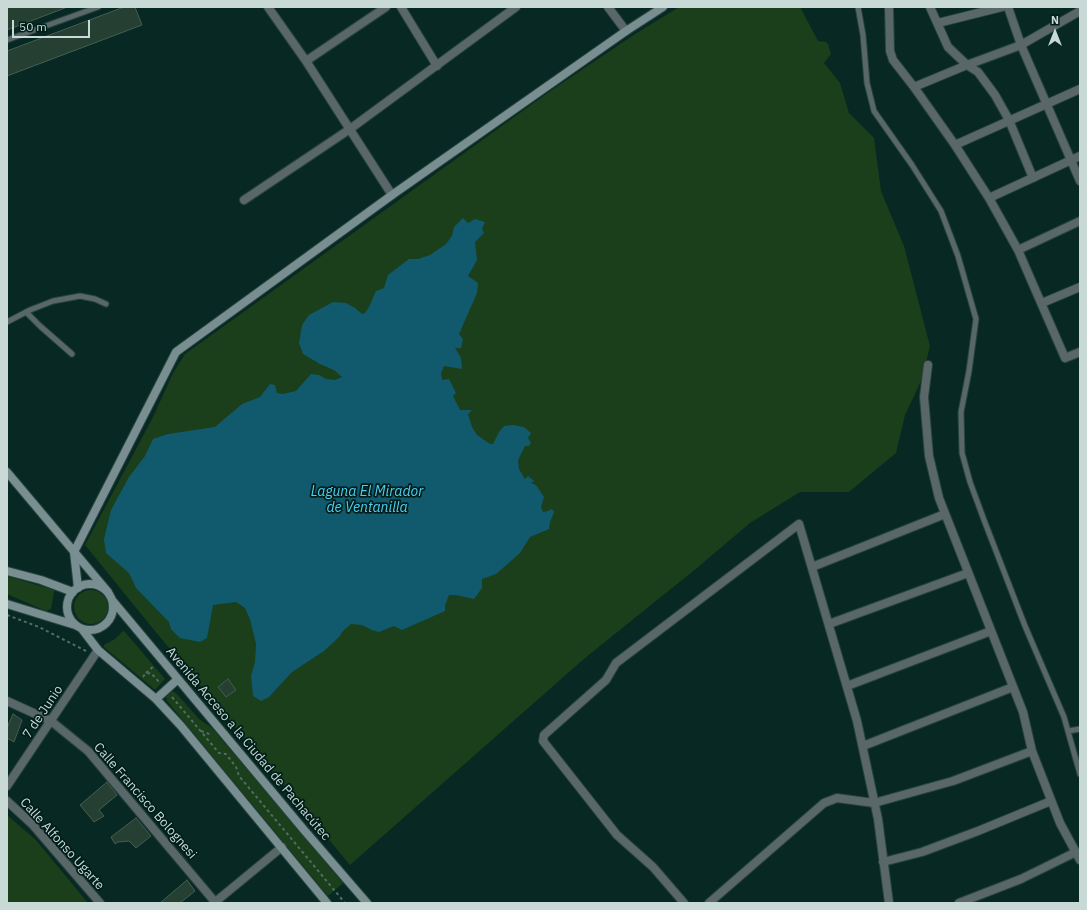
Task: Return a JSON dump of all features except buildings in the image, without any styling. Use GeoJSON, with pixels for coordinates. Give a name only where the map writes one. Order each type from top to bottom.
{"type":"FeatureCollection","features":[{"type":"Feature","properties":{"kind":"main road"},"geometry":{"type":"LineString","coordinates":[[75,590],[74,552],[176,352],[392,195],[626,30],[663,7]]}},
{"type":"Feature","properties":{"kind":"main road"},"geometry":{"type":"LineString","coordinates":[[7,472],[108,592],[114,607],[109,621],[104,626],[89,630],[7,604]]}},
{"type":"Feature","properties":{"kind":"main road"},"geometry":{"type":"LineString","coordinates":[[7,571],[75,590]]}},
{"type":"Feature","properties":{"kind":"main road"},"geometry":{"type":"LineString","coordinates":[[108,592],[97,585],[84,585],[75,590],[69,598],[67,606],[71,620],[79,627],[96,654],[137,683],[156,699],[182,726],[327,903]]}},
{"type":"Feature","properties":{"kind":"main road","name":"Avenida Acceso a la Ciudad de Pachacútec"},"geometry":{"type":"LineString","coordinates":[[112,600],[364,902]]}},
{"type":"Feature","properties":{"kind":"main road"},"geometry":{"type":"LineString","coordinates":[[156,699],[178,679]]}},
{"type":"Feature","properties":{"kind":"street"},"geometry":{"type":"LineString","coordinates":[[268,7],[306,61],[392,195]]}},
{"type":"Feature","properties":{"kind":"street"},"geometry":{"type":"LineString","coordinates":[[306,61],[386,7]]}},
{"type":"Feature","properties":{"kind":"street"},"geometry":{"type":"LineString","coordinates":[[401,7],[437,66]]}},
{"type":"Feature","properties":{"kind":"street"},"geometry":{"type":"LineString","coordinates":[[244,200],[350,129],[516,7]]}},
{"type":"Feature","properties":{"kind":"street"},"geometry":{"type":"LineString","coordinates":[[608,7],[626,30]]}},
{"type":"Feature","properties":{"kind":"street"},"geometry":{"type":"LineString","coordinates":[[889,7],[890,51],[893,60],[955,145],[989,198],[1018,250],[1065,358],[1080,352]]}},
{"type":"Feature","properties":{"kind":"street"},"geometry":{"type":"LineString","coordinates":[[930,7],[948,46],[968,65],[978,72],[995,95],[1009,120],[1033,178]]}},
{"type":"Feature","properties":{"kind":"street"},"geometry":{"type":"LineString","coordinates":[[938,24],[1002,7]]}},
{"type":"Feature","properties":{"kind":"street"},"geometry":{"type":"LineString","coordinates":[[1008,7],[1021,45],[1080,181]]}},
{"type":"Feature","properties":{"kind":"street"},"geometry":{"type":"LineString","coordinates":[[914,87],[1021,45],[1080,11],[1074,7]]}},
{"type":"Feature","properties":{"kind":"street"},"geometry":{"type":"LineString","coordinates":[[955,145],[1080,89]]}},
{"type":"Feature","properties":{"kind":"street"},"geometry":{"type":"LineString","coordinates":[[989,198],[1080,156]]}},
{"type":"Feature","properties":{"kind":"street"},"geometry":{"type":"LineString","coordinates":[[1018,250],[1080,221]]}},
{"type":"Feature","properties":{"kind":"street"},"geometry":{"type":"LineString","coordinates":[[1042,303],[1080,288]]}},
{"type":"Feature","properties":{"kind":"street"},"geometry":{"type":"LineString","coordinates":[[928,365],[924,397],[929,456],[939,498],[1023,712],[1032,751],[1051,801],[1080,860]]}},
{"type":"Feature","properties":{"kind":"street"},"geometry":{"type":"LineString","coordinates":[[812,567],[945,514]]}},
{"type":"Feature","properties":{"kind":"street"},"geometry":{"type":"LineString","coordinates":[[684,903],[653,867],[617,835],[543,741],[544,735],[606,680],[616,663],[799,524],[858,721],[874,803],[889,903]]}},
{"type":"Feature","properties":{"kind":"street"},"geometry":{"type":"LineString","coordinates":[[829,624],[968,572]]}},
{"type":"Feature","properties":{"kind":"street"},"geometry":{"type":"LineString","coordinates":[[847,686],[991,631]]}},
{"type":"Feature","properties":{"kind":"street","name":"7 de Junio"},"geometry":{"type":"LineString","coordinates":[[7,786],[96,654]]}},
{"type":"Feature","properties":{"kind":"street"},"geometry":{"type":"LineString","coordinates":[[863,746],[1014,688]]}},
{"type":"Feature","properties":{"kind":"street","name":"Calle Francisco Bolognesi"},"geometry":{"type":"LineString","coordinates":[[7,701],[51,721],[88,751],[215,902]]}},
{"type":"Feature","properties":{"kind":"street"},"geometry":{"type":"LineString","coordinates":[[709,903],[824,803],[837,798],[874,803],[953,781],[1032,751]]}},
{"type":"Feature","properties":{"kind":"street","name":"Calle Alfonso Ugarte"},"geometry":{"type":"LineString","coordinates":[[7,801],[32,824],[100,903]]}},
{"type":"Feature","properties":{"kind":"street"},"geometry":{"type":"LineString","coordinates":[[883,862],[922,852],[1051,801]]}},
{"type":"Feature","properties":{"kind":"street"},"geometry":{"type":"LineString","coordinates":[[215,902],[282,847]]}},
{"type":"Feature","properties":{"kind":"street"},"geometry":{"type":"LineString","coordinates":[[959,903],[1021,879],[1076,852]]}},
{"type":"Feature","properties":{"kind":"lane"},"geometry":{"type":"LineString","coordinates":[[7,40],[98,7]]}},
{"type":"Feature","properties":{"kind":"lane"},"geometry":{"type":"LineString","coordinates":[[858,7],[863,35],[867,83],[874,111],[912,165],[941,211],[958,256],[976,319],[969,370],[961,412],[962,453],[970,482],[1025,626],[1064,716],[1080,774]]}},
{"type":"Feature","properties":{"kind":"lane"},"geometry":{"type":"LineString","coordinates":[[7,322],[26,312],[53,301],[80,296],[95,299],[106,304]]}},
{"type":"Feature","properties":{"kind":"lane"},"geometry":{"type":"LineString","coordinates":[[26,312],[72,354]]}},
{"type":"Feature","properties":{"kind":"lane"},"geometry":{"type":"LineString","coordinates":[[1068,731],[1080,729]]}},
{"type":"Feature","properties":{"kind":"path"},"geometry":{"type":"LineString","coordinates":[[7,615],[39,627],[87,652],[96,654]]}},
{"type":"Feature","properties":{"kind":"path"},"geometry":{"type":"LineString","coordinates":[[137,683],[162,659]]}},
{"type":"Feature","properties":{"kind":"path"},"geometry":{"type":"LineString","coordinates":[[145,674],[151,673],[219,753],[226,754],[236,767],[239,776],[345,903]]}},
{"type":"Feature","properties":{"kind":"green space"},"geometry":{"type":"Polygon","coordinates":[[[679,7],[800,7],[818,41],[826,42],[828,44],[831,54],[824,63],[840,83],[849,113],[874,138],[881,191],[904,246],[930,346],[922,379],[905,415],[896,453],[849,492],[800,492],[750,523],[697,568],[585,658],[350,865],[85,545],[153,417],[173,373],[185,354],[549,92],[635,34],[679,7]]]}},
{"type":"Feature","properties":{"kind":"green space"},"geometry":{"type":"Polygon","coordinates":[[[7,576],[54,590],[51,609],[46,611],[7,594],[7,576]]]}},
{"type":"Feature","properties":{"kind":"green space"},"geometry":{"type":"Polygon","coordinates":[[[91,590],[103,595],[108,607],[103,619],[91,624],[79,619],[74,607],[79,595],[91,590]]]}},
{"type":"Feature","properties":{"kind":"green space"},"geometry":{"type":"Polygon","coordinates":[[[123,631],[165,679],[156,689],[154,689],[104,647],[104,645],[115,639],[123,631]]]}},
{"type":"Feature","properties":{"kind":"green space"},"geometry":{"type":"Polygon","coordinates":[[[173,691],[199,719],[212,728],[343,883],[328,896],[167,701],[167,693],[173,691]]]}},
{"type":"Feature","properties":{"kind":"green space"},"geometry":{"type":"Polygon","coordinates":[[[7,815],[36,840],[88,903],[7,903],[7,815]]]}},
{"type":"Feature","properties":{"kind":"water","name":"Laguna El Mirador de Ventanilla"},"geometry":{"type":"Polygon","coordinates":[[[463,218],[468,223],[475,219],[485,222],[482,229],[484,233],[475,242],[477,260],[468,276],[478,283],[477,293],[459,334],[463,339],[461,348],[455,348],[461,358],[462,369],[444,366],[441,373],[442,380],[449,379],[456,393],[453,396],[460,410],[472,410],[468,414],[472,427],[477,435],[490,444],[493,444],[504,426],[513,425],[524,427],[531,433],[528,438],[531,443],[529,446],[525,446],[518,461],[519,469],[525,479],[528,476],[534,481],[531,483],[536,485],[544,497],[541,507],[543,512],[552,509],[554,512],[549,529],[530,537],[520,553],[496,574],[482,579],[482,588],[474,599],[449,595],[445,605],[445,611],[402,630],[394,626],[379,632],[362,625],[351,624],[324,651],[292,672],[269,697],[261,701],[253,696],[251,676],[255,662],[256,644],[250,619],[245,608],[236,602],[213,605],[207,638],[200,642],[180,638],[171,629],[169,622],[136,588],[129,573],[106,553],[104,539],[111,510],[129,477],[145,456],[153,439],[168,434],[215,427],[242,404],[260,397],[270,384],[275,385],[277,393],[283,394],[296,391],[311,374],[319,375],[326,379],[335,380],[342,377],[334,370],[303,354],[299,343],[302,325],[309,315],[333,302],[346,303],[362,314],[365,313],[376,291],[384,288],[388,275],[409,259],[418,259],[430,255],[446,244],[452,236],[454,227],[463,218]]]}}]}
